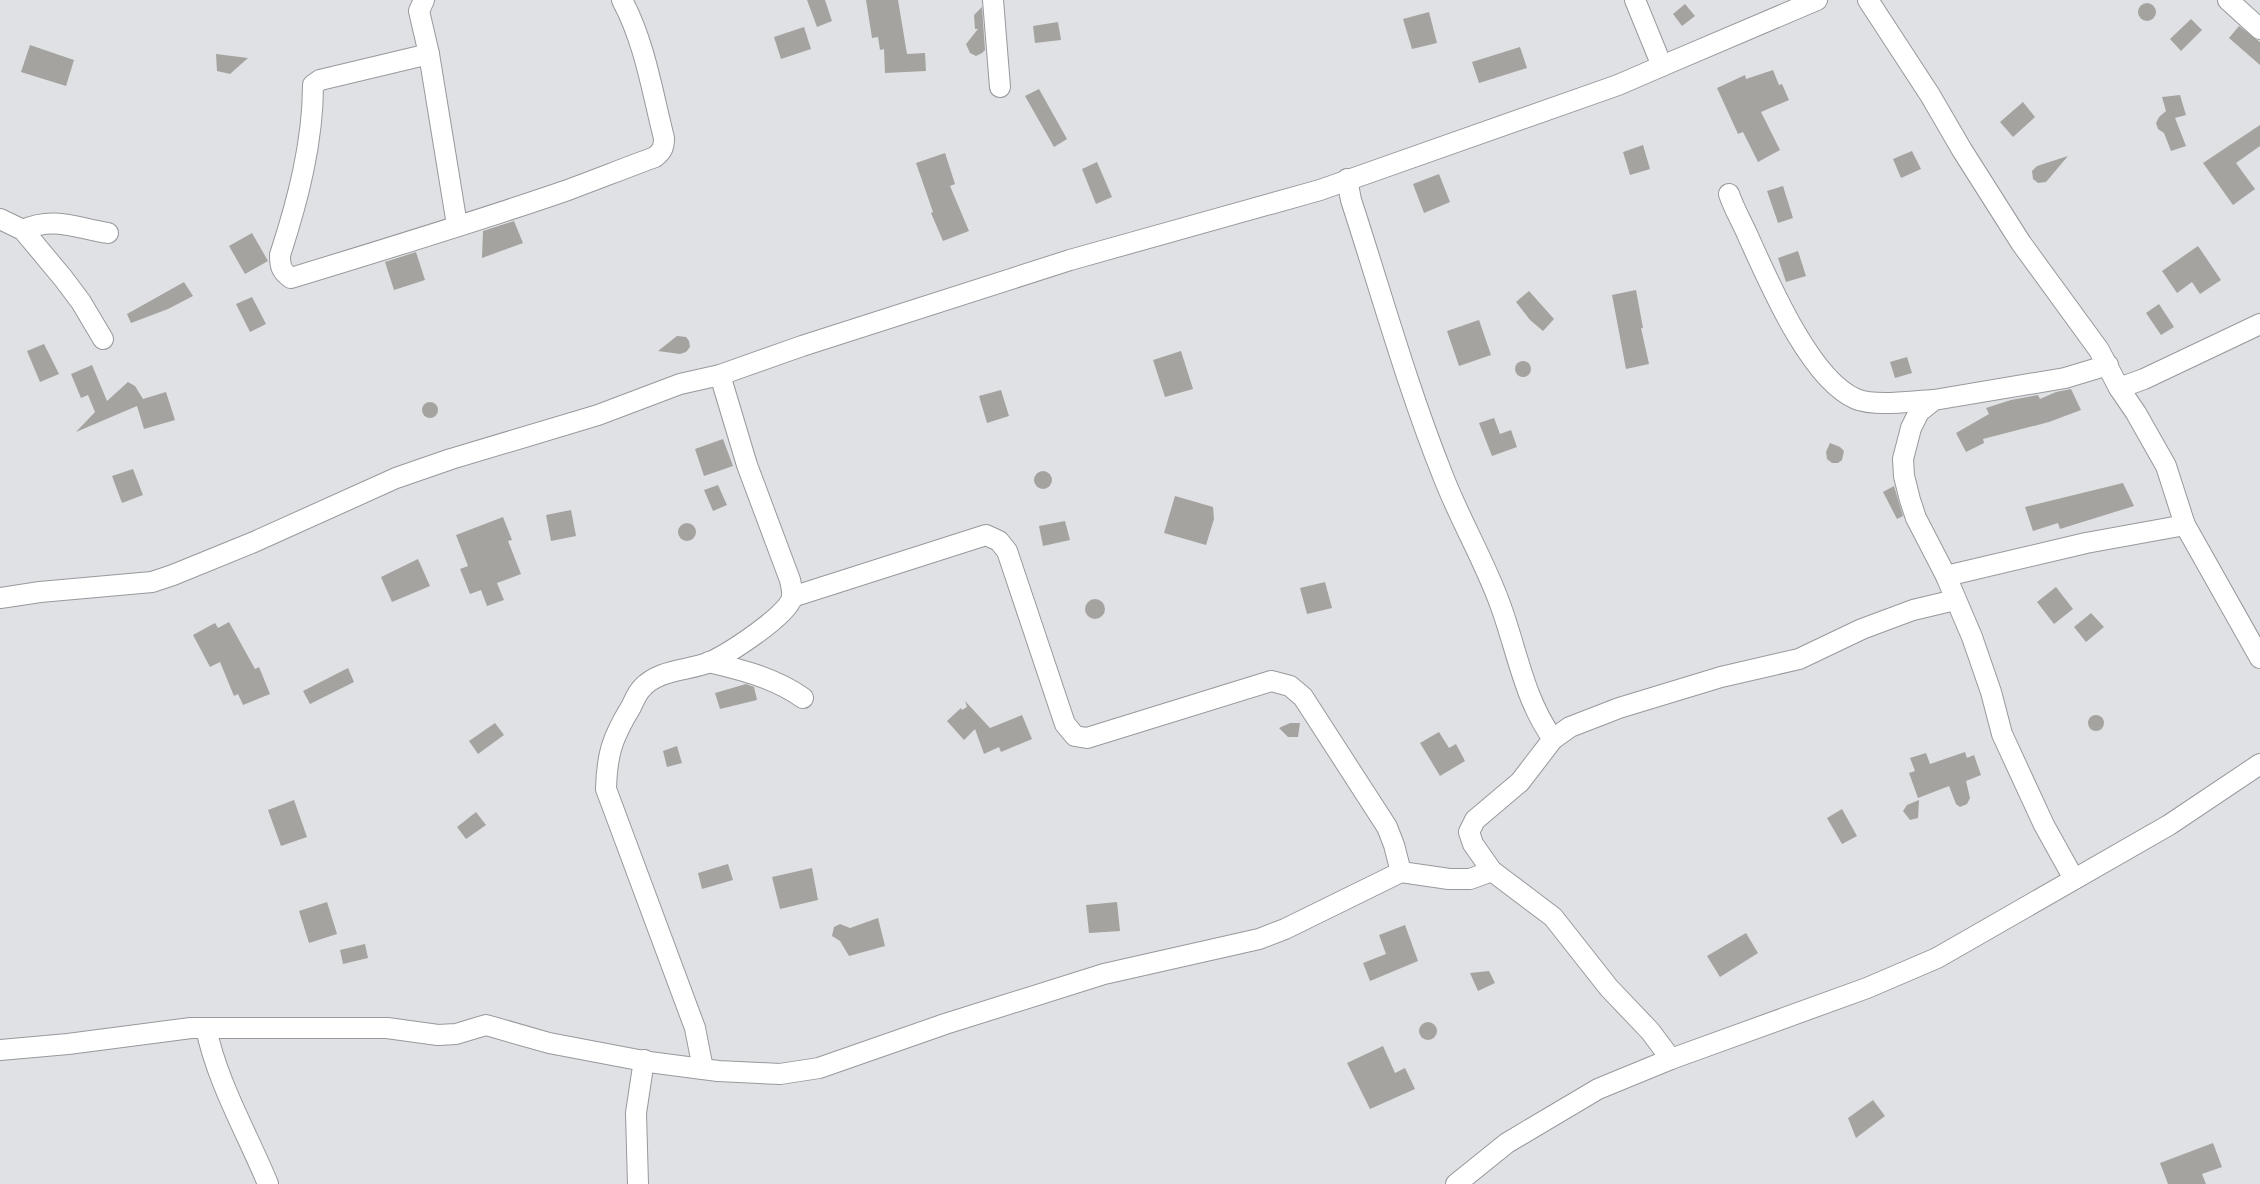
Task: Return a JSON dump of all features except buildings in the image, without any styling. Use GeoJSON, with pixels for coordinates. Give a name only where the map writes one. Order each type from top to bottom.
{"type":"FeatureCollection","features":[{"type":"Feature","properties":{"kind":"street"},"geometry":{"type":"LineString","coordinates":[[424,0],[419,11],[429,54],[457,225]]}},
{"type":"Feature","properties":{"kind":"street"},"geometry":{"type":"LineString","coordinates":[[429,54],[320,80],[313,85],[310,126],[301,182],[280,255],[283,272],[291,278],[565,191],[655,157],[661,152],[664,147],[664,138],[644,52],[638,33],[622,0]]}},
{"type":"Feature","properties":{"kind":"street"},"geometry":{"type":"LineString","coordinates":[[993,0],[1000,87]]}},
{"type":"Feature","properties":{"kind":"street"},"geometry":{"type":"LineString","coordinates":[[1635,0],[1662,66]]}},
{"type":"Feature","properties":{"kind":"street"},"geometry":{"type":"LineString","coordinates":[[0,598],[152,582],[265,537],[396,478],[598,415],[680,384],[720,375],[802,346],[1070,260],[1320,190],[1618,85],[1817,0]]}},
{"type":"Feature","properties":{"kind":"street"},"geometry":{"type":"LineString","coordinates":[[1868,0],[1930,95],[2021,243],[2078,319],[2108,365],[2119,388],[2166,466],[2185,525],[2260,658]]}},
{"type":"Feature","properties":{"kind":"street"},"geometry":{"type":"LineString","coordinates":[[2228,0],[2260,29]]}},
{"type":"Feature","properties":{"kind":"street"},"geometry":{"type":"LineString","coordinates":[[1347,179],[1351,200],[1424,427],[1443,478],[1477,548],[1500,604],[1527,692],[1539,720],[1552,739]]}},
{"type":"Feature","properties":{"kind":"street"},"geometry":{"type":"LineString","coordinates":[[1729,194],[1763,272],[1805,347],[1830,382],[1856,399],[1875,402],[1934,400],[2066,378],[2108,365]]}},
{"type":"Feature","properties":{"kind":"street"},"geometry":{"type":"LineString","coordinates":[[0,219],[23,230],[81,302],[103,339]]}},
{"type":"Feature","properties":{"kind":"street"},"geometry":{"type":"LineString","coordinates":[[23,230],[36,224],[49,222],[108,233]]}},
{"type":"Feature","properties":{"kind":"street"},"geometry":{"type":"LineString","coordinates":[[2119,388],[2144,379],[2260,324]]}},
{"type":"Feature","properties":{"kind":"street"},"geometry":{"type":"LineString","coordinates":[[703,1069],[695,1028],[606,789],[607,763],[615,733],[641,688],[664,675],[709,662],[760,630],[783,611],[792,597],[790,580],[747,465],[720,375]]}},
{"type":"Feature","properties":{"kind":"street"},"geometry":{"type":"LineString","coordinates":[[1934,400],[1919,412],[1911,428],[1903,459],[1904,476],[1916,518],[1946,576],[1976,648],[2002,734],[2044,825],[2074,879]]}},
{"type":"Feature","properties":{"kind":"street"},"geometry":{"type":"LineString","coordinates":[[1946,576],[2086,543],[2185,525]]}},
{"type":"Feature","properties":{"kind":"street"},"geometry":{"type":"LineString","coordinates":[[792,597],[986,535],[999,541],[1006,551],[1065,724],[1075,736],[1087,738],[1270,681],[1290,686],[1303,697],[1387,827],[1401,872]]}},
{"type":"Feature","properties":{"kind":"street"},"geometry":{"type":"LineString","coordinates":[[1671,1059],[1650,1031],[1609,988],[1554,918],[1492,871],[1473,844],[1469,832],[1475,820],[1504,797],[1527,774],[1552,739],[1570,727],[1619,708],[1721,677],[1792,661],[1863,629],[1913,610],[1955,600]]}},
{"type":"Feature","properties":{"kind":"street"},"geometry":{"type":"LineString","coordinates":[[709,662],[745,671],[786,686],[803,698]]}},
{"type":"Feature","properties":{"kind":"street"},"geometry":{"type":"LineString","coordinates":[[1456,1184],[1507,1143],[1598,1089],[1671,1059],[1868,988],[1937,958],[2169,825],[2260,764]]}},
{"type":"Feature","properties":{"kind":"street"},"geometry":{"type":"LineString","coordinates":[[0,1050],[206,1028],[387,1028],[438,1035],[456,1034],[486,1025],[549,1043],[644,1060],[703,1069],[780,1074],[819,1068],[945,1024],[1104,974],[1259,939],[1285,929],[1401,872],[1449,879],[1470,879],[1492,871]]}},
{"type":"Feature","properties":{"kind":"street"},"geometry":{"type":"LineString","coordinates":[[206,1028],[218,1068],[268,1184]]}},
{"type":"Feature","properties":{"kind":"street"},"geometry":{"type":"LineString","coordinates":[[638,1184],[636,1113],[644,1060]]}}]}
